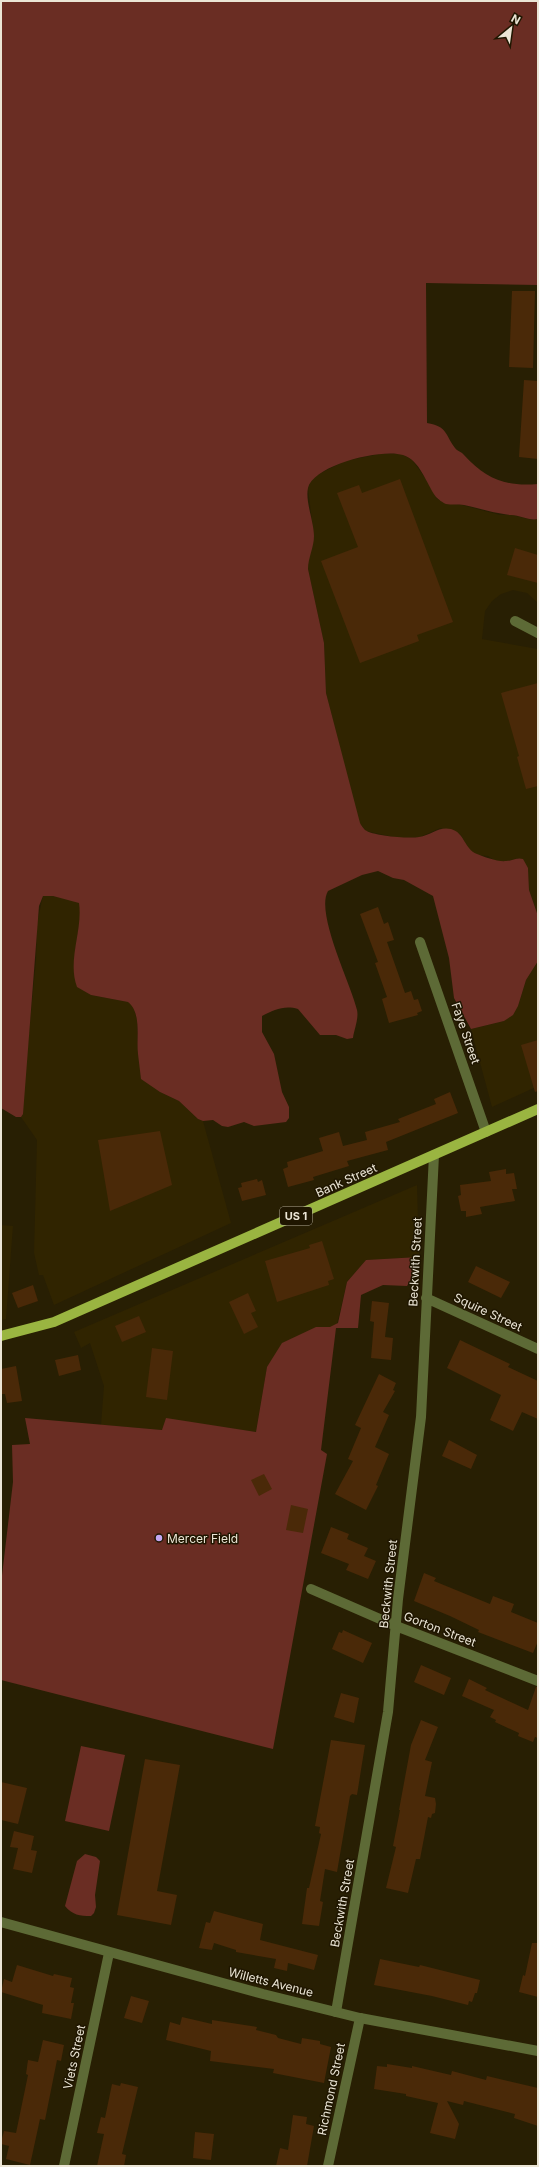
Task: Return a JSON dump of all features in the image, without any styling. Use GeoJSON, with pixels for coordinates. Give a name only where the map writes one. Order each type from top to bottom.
{"type":"FeatureCollection","features":[{"type":"Feature","properties":{"kind":"main road","name":"Bank Street"},"geometry":{"type":"LineString","coordinates":[[1,1336],[54,1322],[538,1109]]}},
{"type":"Feature","properties":{"kind":"street"},"geometry":{"type":"LineString","coordinates":[[515,621],[538,633]]}},
{"type":"Feature","properties":{"kind":"street","name":"Faye Street"},"geometry":{"type":"LineString","coordinates":[[420,942],[486,1132]]}},
{"type":"Feature","properties":{"kind":"street","name":"Beckwith Street"},"geometry":{"type":"LineString","coordinates":[[336,2012],[388,1712],[398,1598],[421,1417],[434,1155]]}},
{"type":"Feature","properties":{"kind":"street","name":"Squire Street"},"geometry":{"type":"LineString","coordinates":[[426,1298],[538,1349]]}},
{"type":"Feature","properties":{"kind":"street","name":"Gorton Street"},"geometry":{"type":"LineString","coordinates":[[312,1589],[396,1626],[538,1681]]}},
{"type":"Feature","properties":{"kind":"street","name":"Willetts Avenue"},"geometry":{"type":"LineString","coordinates":[[1,1922],[109,1953],[360,2018],[538,2051]]}},
{"type":"Feature","properties":{"kind":"street","name":"Viets Street"},"geometry":{"type":"LineString","coordinates":[[64,2166],[109,1953]]}},
{"type":"Feature","properties":{"kind":"street","name":"Richmond Street"},"geometry":{"type":"LineString","coordinates":[[328,2166],[360,2018]]}},
{"type":"Feature","properties":{"kind":"shaded area"},"geometry":{"type":"Polygon","coordinates":[[[1,1],[538,1],[538,285],[426,283],[427,423],[439,426],[445,431],[456,449],[489,476],[497,480],[516,484],[538,484],[538,519],[499,513],[464,505],[445,503],[436,497],[414,462],[403,455],[393,453],[365,456],[350,460],[322,472],[313,480],[307,493],[314,536],[308,569],[324,643],[326,693],[360,823],[365,830],[375,834],[414,838],[447,828],[456,831],[462,837],[469,849],[477,854],[499,861],[508,861],[518,858],[523,859],[528,868],[529,890],[538,916],[538,961],[526,980],[518,1006],[513,1015],[504,1021],[471,1029],[454,998],[449,958],[433,896],[404,880],[393,878],[378,871],[362,875],[328,891],[325,901],[326,915],[335,949],[357,1010],[357,1020],[353,1038],[347,1039],[336,1035],[320,1035],[298,1009],[284,1008],[262,1016],[262,1032],[274,1054],[282,1092],[289,1107],[289,1118],[286,1122],[254,1126],[244,1122],[228,1127],[222,1126],[213,1120],[203,1121],[198,1119],[179,1101],[160,1092],[141,1079],[138,1048],[138,1026],[135,1013],[128,1002],[91,995],[77,987],[74,977],[74,956],[79,924],[79,903],[53,896],[43,896],[39,906],[23,1114],[21,1117],[16,1117],[1,1108],[1,1]]]}},
{"type":"Feature","properties":{"kind":"shaded area"},"geometry":{"type":"Polygon","coordinates":[[[380,454],[402,454],[412,460],[432,487],[436,498],[445,503],[462,505],[500,515],[512,515],[533,520],[538,519],[538,603],[527,593],[513,590],[501,594],[492,601],[485,611],[482,639],[538,649],[538,916],[529,890],[528,868],[518,858],[497,862],[488,856],[477,855],[468,849],[461,835],[440,828],[420,837],[398,838],[366,831],[359,823],[326,693],[324,643],[308,569],[308,558],[314,537],[308,489],[311,480],[315,476],[345,461],[380,454]]]}},
{"type":"Feature","properties":{"kind":"shaded area"},"geometry":{"type":"Polygon","coordinates":[[[43,896],[53,896],[79,902],[81,913],[75,951],[76,982],[91,995],[129,1002],[133,1005],[137,1020],[138,1053],[160,1092],[179,1101],[198,1119],[203,1121],[231,1223],[54,1305],[43,1275],[39,1275],[34,1253],[37,1140],[21,1117],[36,960],[37,923],[43,896]]]}},
{"type":"Feature","properties":{"kind":"shaded area"},"geometry":{"type":"Polygon","coordinates":[[[538,961],[538,1086],[492,1107],[471,1029],[504,1021],[518,1006],[526,980],[538,961]]]}},
{"type":"Feature","properties":{"kind":"shaded area"},"geometry":{"type":"Polygon","coordinates":[[[417,1185],[419,1257],[366,1260],[347,1282],[336,1328],[267,1367],[256,1432],[166,1419],[163,1430],[101,1425],[104,1386],[90,1343],[81,1348],[74,1332],[417,1185]]]}},
{"type":"Feature","properties":{"kind":"shaded area"},"geometry":{"type":"Polygon","coordinates":[[[1,1225],[13,1226],[6,1319],[1,1320],[1,1225]]]}},
{"type":"Feature","properties":{"kind":"shaded area","name":"Mercer Field"},"geometry":{"type":"Polygon","coordinates":[[[419,1257],[415,1272],[407,1286],[383,1285],[361,1295],[358,1328],[336,1328],[321,1450],[327,1454],[273,1749],[1,1680],[1,1584],[13,1482],[12,1445],[30,1444],[25,1418],[162,1430],[166,1418],[256,1432],[267,1367],[282,1343],[316,1327],[330,1327],[338,1323],[347,1282],[366,1260],[419,1257]]]}},
{"type":"Feature","properties":{"kind":"shaded area"},"geometry":{"type":"Polygon","coordinates":[[[81,1746],[125,1755],[109,1831],[65,1821],[81,1746]]]}},
{"type":"Feature","properties":{"kind":"shaded area"},"geometry":{"type":"Polygon","coordinates":[[[85,1854],[96,1857],[100,1861],[95,1895],[96,1907],[91,1916],[76,1914],[65,1906],[77,1861],[85,1854]]]}},
{"type":"Feature","properties":{"kind":"building"},"geometry":{"type":"Polygon","coordinates":[[[512,291],[535,291],[533,368],[509,367],[512,291]]]}},
{"type":"Feature","properties":{"kind":"building"},"geometry":{"type":"Polygon","coordinates":[[[524,380],[538,381],[538,459],[519,457],[524,380]]]}},
{"type":"Feature","properties":{"kind":"building"},"geometry":{"type":"Polygon","coordinates":[[[400,479],[453,622],[417,635],[419,641],[360,663],[321,561],[358,547],[337,493],[359,485],[362,493],[400,479]]]}},
{"type":"Feature","properties":{"kind":"building"},"geometry":{"type":"Polygon","coordinates":[[[515,548],[538,555],[538,583],[507,575],[515,548]]]}},
{"type":"Feature","properties":{"kind":"building"},"geometry":{"type":"Polygon","coordinates":[[[538,683],[538,786],[526,789],[517,757],[519,756],[501,693],[538,683]]]}},
{"type":"Feature","properties":{"kind":"building"},"geometry":{"type":"Polygon","coordinates":[[[378,907],[384,924],[388,922],[394,940],[387,942],[405,993],[411,991],[414,1000],[418,999],[422,1011],[417,1013],[418,1015],[389,1023],[382,999],[387,997],[375,963],[378,962],[360,914],[378,907]]]}},
{"type":"Feature","properties":{"kind":"building"},"geometry":{"type":"Polygon","coordinates":[[[538,1040],[538,1091],[535,1092],[521,1045],[538,1040]]]}},
{"type":"Feature","properties":{"kind":"building"},"geometry":{"type":"Polygon","coordinates":[[[450,1092],[458,1113],[386,1142],[388,1150],[347,1161],[349,1166],[313,1177],[314,1180],[288,1187],[283,1169],[288,1167],[287,1162],[323,1151],[319,1138],[339,1132],[343,1146],[367,1140],[365,1132],[400,1122],[398,1119],[436,1104],[434,1099],[450,1092]]]}},
{"type":"Feature","properties":{"kind":"building"},"geometry":{"type":"Polygon","coordinates":[[[160,1131],[172,1185],[110,1211],[98,1140],[160,1131]]]}},
{"type":"Feature","properties":{"kind":"building"},"geometry":{"type":"Polygon","coordinates":[[[506,1169],[506,1174],[514,1173],[517,1189],[512,1189],[515,1201],[480,1207],[482,1214],[466,1217],[466,1211],[461,1211],[458,1196],[461,1195],[460,1185],[491,1181],[489,1172],[506,1169]]]}},
{"type":"Feature","properties":{"kind":"building"},"geometry":{"type":"Polygon","coordinates":[[[257,1179],[258,1182],[262,1180],[266,1195],[242,1201],[238,1188],[242,1187],[241,1183],[257,1179]]]}},
{"type":"Feature","properties":{"kind":"building"},"geometry":{"type":"Polygon","coordinates":[[[322,1241],[334,1279],[328,1281],[329,1285],[277,1302],[265,1261],[310,1248],[309,1245],[322,1241]]]}},
{"type":"Feature","properties":{"kind":"building"},"geometry":{"type":"Polygon","coordinates":[[[476,1266],[510,1282],[501,1298],[468,1282],[476,1266]]]}},
{"type":"Feature","properties":{"kind":"building"},"geometry":{"type":"Polygon","coordinates":[[[33,1285],[38,1301],[18,1308],[12,1293],[33,1285]]]}},
{"type":"Feature","properties":{"kind":"building"},"geometry":{"type":"Polygon","coordinates":[[[248,1293],[256,1311],[251,1313],[258,1327],[244,1334],[229,1302],[248,1293]]]}},
{"type":"Feature","properties":{"kind":"building"},"geometry":{"type":"Polygon","coordinates":[[[372,1301],[389,1303],[385,1337],[393,1338],[391,1360],[371,1358],[374,1322],[370,1321],[372,1301]]]}},
{"type":"Feature","properties":{"kind":"building"},"geometry":{"type":"Polygon","coordinates":[[[139,1316],[146,1332],[122,1342],[115,1326],[139,1316]]]}},
{"type":"Feature","properties":{"kind":"building"},"geometry":{"type":"Polygon","coordinates":[[[460,1340],[510,1364],[508,1367],[538,1381],[538,1419],[522,1412],[513,1431],[490,1420],[501,1395],[447,1368],[460,1340]]]}},
{"type":"Feature","properties":{"kind":"building"},"geometry":{"type":"Polygon","coordinates":[[[152,1348],[173,1351],[167,1400],[146,1397],[152,1348]]]}},
{"type":"Feature","properties":{"kind":"building"},"geometry":{"type":"Polygon","coordinates":[[[78,1355],[81,1370],[59,1376],[55,1360],[78,1355]]]}},
{"type":"Feature","properties":{"kind":"building"},"geometry":{"type":"Polygon","coordinates":[[[16,1366],[22,1401],[7,1403],[5,1394],[1,1394],[1,1369],[16,1366]]]}},
{"type":"Feature","properties":{"kind":"building"},"geometry":{"type":"Polygon","coordinates":[[[379,1374],[396,1383],[393,1390],[395,1391],[383,1412],[389,1415],[375,1447],[389,1454],[376,1485],[378,1486],[366,1510],[335,1494],[353,1461],[348,1459],[361,1428],[355,1425],[379,1374]]]}},
{"type":"Feature","properties":{"kind":"building"},"geometry":{"type":"Polygon","coordinates":[[[449,1440],[477,1455],[471,1469],[442,1456],[449,1440]]]}},
{"type":"Feature","properties":{"kind":"building"},"geometry":{"type":"Polygon","coordinates":[[[264,1474],[272,1489],[259,1496],[251,1480],[264,1474]]]}},
{"type":"Feature","properties":{"kind":"building"},"geometry":{"type":"Polygon","coordinates":[[[291,1505],[308,1509],[303,1533],[286,1530],[291,1505]]]}},
{"type":"Feature","properties":{"kind":"building"},"geometry":{"type":"Polygon","coordinates":[[[331,1527],[349,1534],[347,1539],[368,1548],[364,1556],[376,1561],[368,1579],[346,1570],[349,1564],[321,1553],[331,1527]]]}},
{"type":"Feature","properties":{"kind":"building"},"geometry":{"type":"Polygon","coordinates":[[[424,1573],[436,1578],[434,1581],[490,1604],[493,1596],[514,1604],[511,1612],[538,1623],[538,1641],[533,1653],[478,1632],[479,1630],[414,1601],[424,1573]]]}},
{"type":"Feature","properties":{"kind":"building"},"geometry":{"type":"Polygon","coordinates":[[[343,1630],[372,1643],[363,1663],[332,1649],[339,1632],[342,1633],[343,1630]]]}},
{"type":"Feature","properties":{"kind":"building"},"geometry":{"type":"Polygon","coordinates":[[[421,1665],[451,1678],[444,1695],[414,1682],[421,1665]]]}},
{"type":"Feature","properties":{"kind":"building"},"geometry":{"type":"Polygon","coordinates":[[[469,1679],[487,1688],[485,1690],[528,1710],[536,1687],[538,1687],[538,1738],[535,1737],[533,1742],[518,1736],[519,1733],[495,1722],[496,1720],[490,1717],[494,1710],[462,1696],[469,1679]]]}},
{"type":"Feature","properties":{"kind":"building"},"geometry":{"type":"Polygon","coordinates":[[[341,1693],[359,1698],[354,1723],[334,1717],[341,1693]]]}},
{"type":"Feature","properties":{"kind":"building"},"geometry":{"type":"Polygon","coordinates":[[[421,1720],[438,1727],[425,1760],[432,1762],[425,1796],[435,1798],[436,1804],[435,1813],[432,1814],[431,1818],[428,1817],[420,1859],[416,1859],[408,1893],[386,1888],[396,1847],[393,1846],[411,1745],[421,1720]]]}},
{"type":"Feature","properties":{"kind":"building"},"geometry":{"type":"Polygon","coordinates":[[[331,1740],[365,1745],[357,1795],[352,1794],[350,1796],[337,1872],[325,1869],[320,1901],[323,1902],[319,1926],[302,1924],[307,1888],[309,1888],[321,1834],[319,1833],[320,1827],[315,1826],[331,1740]]]}},
{"type":"Feature","properties":{"kind":"building"},"geometry":{"type":"Polygon","coordinates":[[[145,1759],[180,1765],[157,1891],[177,1895],[171,1925],[117,1915],[145,1759]]]}},
{"type":"Feature","properties":{"kind":"building"},"geometry":{"type":"Polygon","coordinates":[[[1,1782],[27,1788],[18,1824],[1,1820],[1,1782]]]}},
{"type":"Feature","properties":{"kind":"building"},"geometry":{"type":"Polygon","coordinates":[[[14,1831],[34,1836],[31,1850],[37,1851],[32,1873],[13,1869],[18,1848],[10,1847],[14,1831]]]}},
{"type":"Feature","properties":{"kind":"building"},"geometry":{"type":"Polygon","coordinates":[[[214,1911],[263,1924],[260,1940],[318,1955],[314,1970],[288,1963],[287,1971],[274,1968],[276,1959],[236,1952],[236,1950],[214,1943],[212,1950],[199,1948],[206,1922],[210,1923],[214,1911]]]}},
{"type":"Feature","properties":{"kind":"building"},"geometry":{"type":"Polygon","coordinates":[[[532,1943],[538,1943],[538,1997],[519,1992],[523,1975],[525,1976],[532,1943]]]}},
{"type":"Feature","properties":{"kind":"building"},"geometry":{"type":"Polygon","coordinates":[[[380,1959],[419,1967],[420,1965],[480,1980],[477,1993],[475,1993],[472,2002],[469,2001],[468,2005],[432,1996],[374,1985],[380,1959]]]}},
{"type":"Feature","properties":{"kind":"building"},"geometry":{"type":"Polygon","coordinates":[[[17,1965],[53,1976],[54,1974],[72,1978],[70,1987],[74,1988],[71,2003],[74,2003],[71,2019],[42,2013],[43,2005],[1,1992],[4,1979],[12,1982],[17,1965]]]}},
{"type":"Feature","properties":{"kind":"building"},"geometry":{"type":"Polygon","coordinates":[[[131,1996],[149,2001],[142,2023],[124,2018],[131,1996]]]}},
{"type":"Feature","properties":{"kind":"building"},"geometry":{"type":"Polygon","coordinates":[[[182,2017],[212,2024],[212,2020],[257,2027],[256,2030],[301,2044],[302,2038],[320,2041],[320,2044],[331,2047],[324,2083],[273,2073],[274,2069],[210,2061],[211,2051],[166,2040],[170,2022],[180,2025],[182,2017]]]}},
{"type":"Feature","properties":{"kind":"building"},"geometry":{"type":"Polygon","coordinates":[[[43,2040],[64,2045],[61,2061],[57,2060],[45,2120],[40,2119],[30,2165],[6,2159],[9,2146],[1,2144],[1,2142],[4,2131],[16,2133],[28,2075],[26,2074],[28,2060],[38,2062],[43,2040]]]}},
{"type":"Feature","properties":{"kind":"building"},"geometry":{"type":"Polygon","coordinates":[[[387,2064],[412,2068],[412,2066],[451,2075],[452,2071],[486,2080],[487,2076],[538,2088],[538,2126],[514,2118],[515,2114],[464,2101],[463,2105],[447,2101],[459,2124],[455,2139],[430,2133],[438,2103],[406,2096],[406,2094],[374,2089],[377,2066],[387,2067],[387,2064]]]}},
{"type":"Feature","properties":{"kind":"building"},"geometry":{"type":"Polygon","coordinates":[[[121,2083],[138,2087],[122,2154],[126,2155],[124,2166],[97,2166],[104,2134],[97,2133],[101,2117],[105,2118],[112,2084],[120,2086],[121,2083]]]}},
{"type":"Feature","properties":{"kind":"building"},"geometry":{"type":"Polygon","coordinates":[[[293,2115],[307,2117],[306,2124],[314,2126],[307,2166],[276,2166],[280,2148],[288,2150],[293,2115]]]}},
{"type":"Feature","properties":{"kind":"building"},"geometry":{"type":"Polygon","coordinates":[[[195,2132],[214,2134],[211,2160],[193,2158],[195,2132]]]}},
{"type":"Feature","properties":{"kind":"place","name":"Mercer Field"},"geometry":{"type":"Point","coordinates":[159,1538]}}]}
